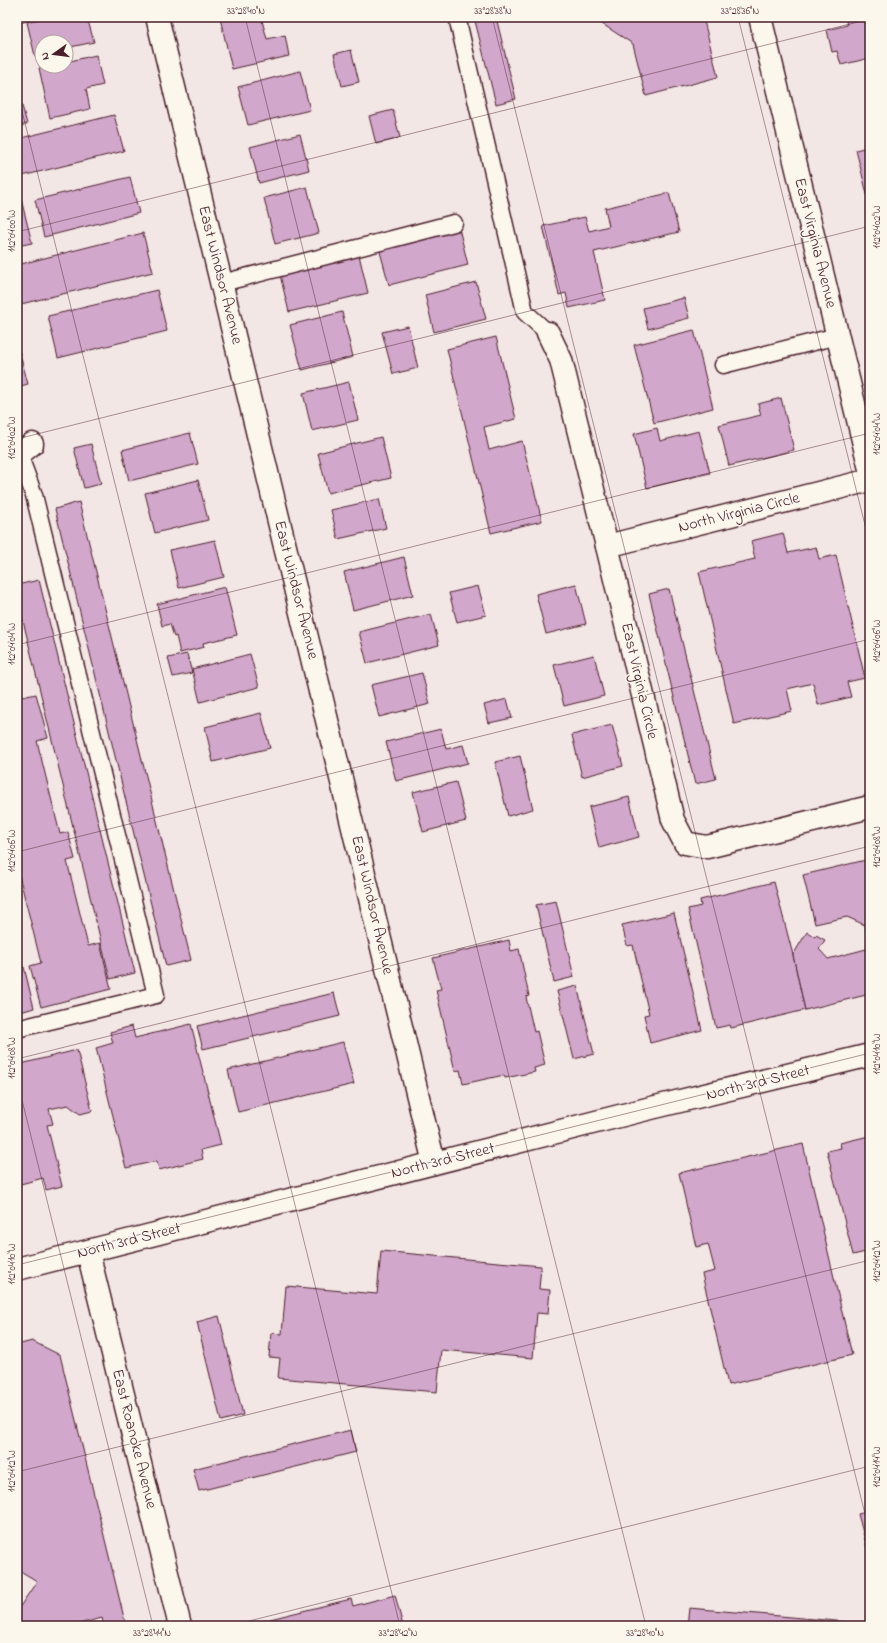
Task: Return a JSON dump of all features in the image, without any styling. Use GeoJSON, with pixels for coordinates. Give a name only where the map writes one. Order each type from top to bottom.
{"type":"FeatureCollection","features":[{"type":"Feature","properties":{"kind":"street","name":"East Windsor Avenue"},"geometry":{"type":"LineString","coordinates":[[158,17],[434,1163]]}},
{"type":"Feature","properties":{"kind":"street","name":"East Virginia Avenue"},"geometry":{"type":"LineString","coordinates":[[760,17],[870,469]]}},
{"type":"Feature","properties":{"kind":"street","name":"East Virginia Circle"},"geometry":{"type":"LineString","coordinates":[[548,333],[561,360],[672,820],[685,843],[707,847],[870,808]]}},
{"type":"Feature","properties":{"kind":"street","name":"North Virginia Circle"},"geometry":{"type":"LineString","coordinates":[[607,546],[870,480]]}},
{"type":"Feature","properties":{"kind":"street","name":"North 3rd Street"},"geometry":{"type":"LineString","coordinates":[[17,1269],[647,1109],[870,1055]]}},
{"type":"Feature","properties":{"kind":"street","name":"East Roanoke Avenue"},"geometry":{"type":"LineString","coordinates":[[88,1252],[180,1626]]}},
{"type":"Feature","properties":{"kind":"lane"},"geometry":{"type":"LineString","coordinates":[[457,17],[525,312],[548,333]]}},
{"type":"Feature","properties":{"kind":"lane"},"geometry":{"type":"LineString","coordinates":[[222,283],[454,223]]}},
{"type":"Feature","properties":{"kind":"lane"},"geometry":{"type":"LineString","coordinates":[[722,365],[837,336]]}},
{"type":"Feature","properties":{"kind":"lane"},"geometry":{"type":"LineString","coordinates":[[17,1030],[156,995],[23,451]]}},
{"type":"Feature","properties":{"kind":"building"},"geometry":{"type":"Polygon","coordinates":[[[87,17],[94,42],[74,46],[74,34],[34,34],[34,52],[27,22],[43,18],[87,17]]]}},
{"type":"Feature","properties":{"kind":"building"},"geometry":{"type":"Polygon","coordinates":[[[261,17],[267,39],[285,35],[289,56],[232,69],[220,18],[261,17]]]}},
{"type":"Feature","properties":{"kind":"building"},"geometry":{"type":"Polygon","coordinates":[[[474,17],[496,17],[516,99],[496,104],[474,17]]]}},
{"type":"Feature","properties":{"kind":"building"},"geometry":{"type":"Polygon","coordinates":[[[598,17],[703,17],[718,77],[646,96],[633,44],[596,20],[598,17]]]}},
{"type":"Feature","properties":{"kind":"building"},"geometry":{"type":"Polygon","coordinates":[[[845,17],[870,17],[870,58],[841,65],[837,51],[832,52],[827,30],[847,25],[845,17]]]}},
{"type":"Feature","properties":{"kind":"building"},"geometry":{"type":"Polygon","coordinates":[[[351,50],[359,82],[342,86],[334,54],[351,50]]]}},
{"type":"Feature","properties":{"kind":"building"},"geometry":{"type":"Polygon","coordinates":[[[96,55],[103,85],[86,89],[90,109],[50,118],[40,74],[74,74],[74,60],[96,55]]]}},
{"type":"Feature","properties":{"kind":"building"},"geometry":{"type":"Polygon","coordinates":[[[300,71],[310,110],[248,125],[238,87],[300,71]]]}},
{"type":"Feature","properties":{"kind":"building"},"geometry":{"type":"Polygon","coordinates":[[[21,102],[27,124],[17,127],[17,103],[21,102]]]}},
{"type":"Feature","properties":{"kind":"building"},"geometry":{"type":"Polygon","coordinates":[[[393,110],[400,138],[376,144],[369,116],[393,110]]]}},
{"type":"Feature","properties":{"kind":"building"},"geometry":{"type":"Polygon","coordinates":[[[114,115],[124,151],[18,177],[17,139],[114,115]]]}},
{"type":"Feature","properties":{"kind":"building"},"geometry":{"type":"Polygon","coordinates":[[[300,134],[309,170],[259,183],[250,147],[300,134]]]}},
{"type":"Feature","properties":{"kind":"building"},"geometry":{"type":"Polygon","coordinates":[[[870,146],[870,198],[868,198],[856,150],[870,146]]]}},
{"type":"Feature","properties":{"kind":"building"},"geometry":{"type":"Polygon","coordinates":[[[130,177],[139,213],[44,237],[35,200],[130,177]]]}},
{"type":"Feature","properties":{"kind":"building"},"geometry":{"type":"Polygon","coordinates":[[[307,187],[319,233],[275,244],[264,198],[307,187]]]}},
{"type":"Feature","properties":{"kind":"building"},"geometry":{"type":"Polygon","coordinates":[[[669,193],[679,232],[594,252],[605,300],[569,308],[566,293],[559,295],[543,226],[585,217],[589,231],[609,226],[605,208],[669,193]]]}},
{"type":"Feature","properties":{"kind":"building"},"geometry":{"type":"Polygon","coordinates":[[[20,195],[32,243],[17,246],[17,196],[20,195]]]}},
{"type":"Feature","properties":{"kind":"building"},"geometry":{"type":"Polygon","coordinates":[[[458,224],[468,265],[389,285],[378,244],[458,224]]]}},
{"type":"Feature","properties":{"kind":"building"},"geometry":{"type":"Polygon","coordinates":[[[143,233],[153,272],[17,305],[17,265],[143,233]]]}},
{"type":"Feature","properties":{"kind":"building"},"geometry":{"type":"Polygon","coordinates":[[[359,255],[368,293],[289,312],[280,275],[359,255]]]}},
{"type":"Feature","properties":{"kind":"building"},"geometry":{"type":"Polygon","coordinates":[[[476,282],[486,319],[434,332],[425,295],[476,282]]]}},
{"type":"Feature","properties":{"kind":"building"},"geometry":{"type":"Polygon","coordinates":[[[157,290],[167,331],[58,358],[48,316],[157,290]]]}},
{"type":"Feature","properties":{"kind":"building"},"geometry":{"type":"Polygon","coordinates":[[[684,298],[689,318],[648,329],[643,308],[684,298]]]}},
{"type":"Feature","properties":{"kind":"building"},"geometry":{"type":"Polygon","coordinates":[[[342,312],[353,357],[302,370],[290,325],[342,312]]]}},
{"type":"Feature","properties":{"kind":"building"},"geometry":{"type":"Polygon","coordinates":[[[408,326],[418,368],[393,374],[382,332],[408,326]]]}},
{"type":"Feature","properties":{"kind":"building"},"geometry":{"type":"Polygon","coordinates":[[[694,330],[713,408],[654,423],[634,345],[694,330]]]}},
{"type":"Feature","properties":{"kind":"building"},"geometry":{"type":"Polygon","coordinates":[[[496,337],[516,419],[484,427],[489,450],[522,441],[542,521],[491,533],[447,349],[496,337]]]}},
{"type":"Feature","properties":{"kind":"building"},"geometry":{"type":"Polygon","coordinates":[[[17,343],[28,384],[17,387],[17,343]]]}},
{"type":"Feature","properties":{"kind":"building"},"geometry":{"type":"Polygon","coordinates":[[[349,382],[358,420],[312,431],[303,393],[349,382]]]}},
{"type":"Feature","properties":{"kind":"building"},"geometry":{"type":"Polygon","coordinates":[[[781,398],[794,450],[729,466],[719,425],[761,415],[758,404],[781,398]]]}},
{"type":"Feature","properties":{"kind":"building"},"geometry":{"type":"Polygon","coordinates":[[[657,428],[660,441],[699,431],[710,473],[647,488],[634,434],[657,428]]]}},
{"type":"Feature","properties":{"kind":"building"},"geometry":{"type":"Polygon","coordinates":[[[190,433],[198,464],[129,481],[122,450],[190,433]]]}},
{"type":"Feature","properties":{"kind":"building"},"geometry":{"type":"Polygon","coordinates":[[[381,437],[391,478],[328,493],[318,453],[381,437]]]}},
{"type":"Feature","properties":{"kind":"building"},"geometry":{"type":"Polygon","coordinates":[[[91,444],[101,484],[84,488],[74,448],[91,444]]]}},
{"type":"Feature","properties":{"kind":"building"},"geometry":{"type":"Polygon","coordinates":[[[198,480],[208,520],[155,533],[145,493],[198,480]]]}},
{"type":"Feature","properties":{"kind":"building"},"geometry":{"type":"Polygon","coordinates":[[[379,499],[386,528],[338,539],[331,510],[379,499]]]}},
{"type":"Feature","properties":{"kind":"building"},"geometry":{"type":"Polygon","coordinates":[[[79,502],[191,960],[166,966],[55,509],[79,502]]]}},
{"type":"Feature","properties":{"kind":"building"},"geometry":{"type":"Polygon","coordinates":[[[783,533],[788,553],[816,547],[819,559],[836,555],[865,678],[847,682],[851,697],[818,705],[813,683],[787,689],[792,711],[734,724],[699,572],[755,559],[751,541],[783,533]]]}},
{"type":"Feature","properties":{"kind":"building"},"geometry":{"type":"Polygon","coordinates":[[[215,540],[224,577],[179,588],[170,550],[215,540]]]}},
{"type":"Feature","properties":{"kind":"building"},"geometry":{"type":"Polygon","coordinates":[[[404,557],[413,595],[353,610],[344,572],[404,557]]]}},
{"type":"Feature","properties":{"kind":"building"},"geometry":{"type":"Polygon","coordinates":[[[39,580],[135,973],[110,979],[17,596],[17,585],[39,580]]]}},
{"type":"Feature","properties":{"kind":"building"},"geometry":{"type":"Polygon","coordinates":[[[576,584],[586,624],[546,634],[536,594],[576,584]]]}},
{"type":"Feature","properties":{"kind":"building"},"geometry":{"type":"Polygon","coordinates":[[[478,586],[486,615],[457,622],[449,593],[478,586]]]}},
{"type":"Feature","properties":{"kind":"building"},"geometry":{"type":"Polygon","coordinates":[[[225,587],[237,635],[203,643],[204,647],[180,653],[176,636],[174,637],[170,624],[162,626],[157,604],[225,587]]]}},
{"type":"Feature","properties":{"kind":"building"},"geometry":{"type":"Polygon","coordinates":[[[669,589],[716,779],[695,784],[649,594],[669,589]]]}},
{"type":"Feature","properties":{"kind":"building"},"geometry":{"type":"Polygon","coordinates":[[[431,614],[439,645],[367,663],[359,632],[431,614]]]}},
{"type":"Feature","properties":{"kind":"building"},"geometry":{"type":"Polygon","coordinates":[[[187,654],[192,673],[173,677],[168,658],[187,654]]]}},
{"type":"Feature","properties":{"kind":"building"},"geometry":{"type":"Polygon","coordinates":[[[250,654],[259,687],[200,702],[192,669],[250,654]]]}},
{"type":"Feature","properties":{"kind":"building"},"geometry":{"type":"Polygon","coordinates":[[[594,655],[604,696],[564,706],[554,665],[594,655]]]}},
{"type":"Feature","properties":{"kind":"building"},"geometry":{"type":"Polygon","coordinates":[[[422,673],[430,704],[379,717],[371,685],[422,673]]]}},
{"type":"Feature","properties":{"kind":"building"},"geometry":{"type":"Polygon","coordinates":[[[36,694],[48,738],[37,741],[60,834],[68,832],[75,859],[67,861],[88,946],[100,943],[111,989],[41,1007],[30,966],[41,963],[17,867],[17,698],[36,694]]]}},
{"type":"Feature","properties":{"kind":"building"},"geometry":{"type":"Polygon","coordinates":[[[507,699],[512,718],[489,723],[484,705],[507,699]]]}},
{"type":"Feature","properties":{"kind":"building"},"geometry":{"type":"Polygon","coordinates":[[[261,713],[270,748],[213,762],[205,727],[261,713]]]}},
{"type":"Feature","properties":{"kind":"building"},"geometry":{"type":"Polygon","coordinates":[[[612,725],[623,766],[582,777],[572,735],[612,725]]]}},
{"type":"Feature","properties":{"kind":"building"},"geometry":{"type":"Polygon","coordinates":[[[441,729],[446,749],[463,745],[468,763],[396,781],[386,742],[441,729]]]}},
{"type":"Feature","properties":{"kind":"building"},"geometry":{"type":"Polygon","coordinates":[[[520,756],[533,809],[508,816],[495,762],[520,756]]]}},
{"type":"Feature","properties":{"kind":"building"},"geometry":{"type":"Polygon","coordinates":[[[456,782],[466,821],[423,832],[413,792],[456,782]]]}},
{"type":"Feature","properties":{"kind":"building"},"geometry":{"type":"Polygon","coordinates":[[[629,797],[639,837],[599,848],[589,807],[629,797]]]}},
{"type":"Feature","properties":{"kind":"building"},"geometry":{"type":"Polygon","coordinates":[[[870,859],[870,946],[865,925],[847,917],[815,924],[803,875],[870,859]]]}},
{"type":"Feature","properties":{"kind":"building"},"geometry":{"type":"Polygon","coordinates":[[[774,882],[793,955],[805,1010],[731,1028],[730,1025],[716,1028],[688,909],[701,906],[700,900],[774,882]]]}},
{"type":"Feature","properties":{"kind":"building"},"geometry":{"type":"Polygon","coordinates":[[[556,901],[574,977],[554,982],[536,905],[556,901]]]}},
{"type":"Feature","properties":{"kind":"building"},"geometry":{"type":"Polygon","coordinates":[[[674,913],[702,1030],[650,1043],[644,1015],[649,1014],[633,945],[627,946],[622,925],[674,913]]]}},
{"type":"Feature","properties":{"kind":"building"},"geometry":{"type":"Polygon","coordinates":[[[807,932],[815,937],[816,935],[825,940],[819,949],[828,959],[870,948],[870,994],[805,1010],[793,955],[807,932]]]}},
{"type":"Feature","properties":{"kind":"building"},"geometry":{"type":"Polygon","coordinates":[[[509,940],[511,951],[519,949],[529,996],[526,997],[534,1032],[537,1031],[545,1065],[534,1068],[535,1072],[505,1078],[504,1075],[463,1084],[460,1070],[455,1071],[436,990],[441,989],[433,958],[509,940]]]}},
{"type":"Feature","properties":{"kind":"building"},"geometry":{"type":"Polygon","coordinates":[[[24,967],[34,1008],[17,1013],[17,969],[24,967]]]}},
{"type":"Feature","properties":{"kind":"building"},"geometry":{"type":"Polygon","coordinates":[[[577,986],[594,1054],[574,1059],[557,991],[577,986]]]}},
{"type":"Feature","properties":{"kind":"building"},"geometry":{"type":"Polygon","coordinates":[[[334,993],[340,1016],[203,1049],[197,1026],[334,993]]]}},
{"type":"Feature","properties":{"kind":"building"},"geometry":{"type":"Polygon","coordinates":[[[191,1024],[221,1145],[201,1150],[203,1159],[159,1170],[157,1161],[126,1168],[96,1048],[113,1043],[110,1032],[132,1026],[135,1038],[191,1024]]]}},
{"type":"Feature","properties":{"kind":"building"},"geometry":{"type":"Polygon","coordinates":[[[343,1042],[354,1084],[238,1112],[228,1070],[343,1042]]]}},
{"type":"Feature","properties":{"kind":"building"},"geometry":{"type":"Polygon","coordinates":[[[77,1050],[92,1111],[80,1114],[68,1105],[49,1109],[53,1124],[47,1125],[62,1186],[46,1190],[43,1178],[17,1185],[17,1065],[77,1050]]]}},
{"type":"Feature","properties":{"kind":"building"},"geometry":{"type":"Polygon","coordinates":[[[870,1132],[870,1251],[853,1255],[827,1151],[841,1148],[840,1143],[869,1136],[868,1133],[870,1132]]]}},
{"type":"Feature","properties":{"kind":"building"},"geometry":{"type":"Polygon","coordinates":[[[803,1144],[852,1355],[728,1385],[702,1274],[715,1271],[708,1244],[696,1247],[679,1173],[803,1144]]]}},
{"type":"Feature","properties":{"kind":"building"},"geometry":{"type":"Polygon","coordinates":[[[381,1251],[541,1266],[539,1289],[550,1290],[548,1314],[537,1313],[533,1358],[441,1350],[437,1392],[278,1378],[280,1358],[269,1357],[271,1333],[282,1334],[286,1286],[377,1294],[381,1251]]]}},
{"type":"Feature","properties":{"kind":"building"},"geometry":{"type":"Polygon","coordinates":[[[219,1316],[243,1415],[221,1421],[197,1322],[219,1316]]]}},
{"type":"Feature","properties":{"kind":"building"},"geometry":{"type":"Polygon","coordinates":[[[32,1341],[60,1355],[126,1626],[104,1626],[102,1618],[71,1626],[17,1626],[17,1611],[37,1581],[17,1569],[17,1345],[32,1341]]]}},
{"type":"Feature","properties":{"kind":"building"},"geometry":{"type":"Polygon","coordinates":[[[351,1430],[356,1452],[199,1491],[193,1469],[351,1430]]]}},
{"type":"Feature","properties":{"kind":"building"},"geometry":{"type":"Polygon","coordinates":[[[870,1511],[870,1559],[858,1514],[870,1511]]]}},
{"type":"Feature","properties":{"kind":"building"},"geometry":{"type":"Polygon","coordinates":[[[395,1595],[403,1626],[242,1626],[351,1599],[353,1606],[395,1595]]]}},
{"type":"Feature","properties":{"kind":"building"},"geometry":{"type":"Polygon","coordinates":[[[689,1608],[848,1622],[847,1626],[687,1626],[689,1608]]]}}]}
